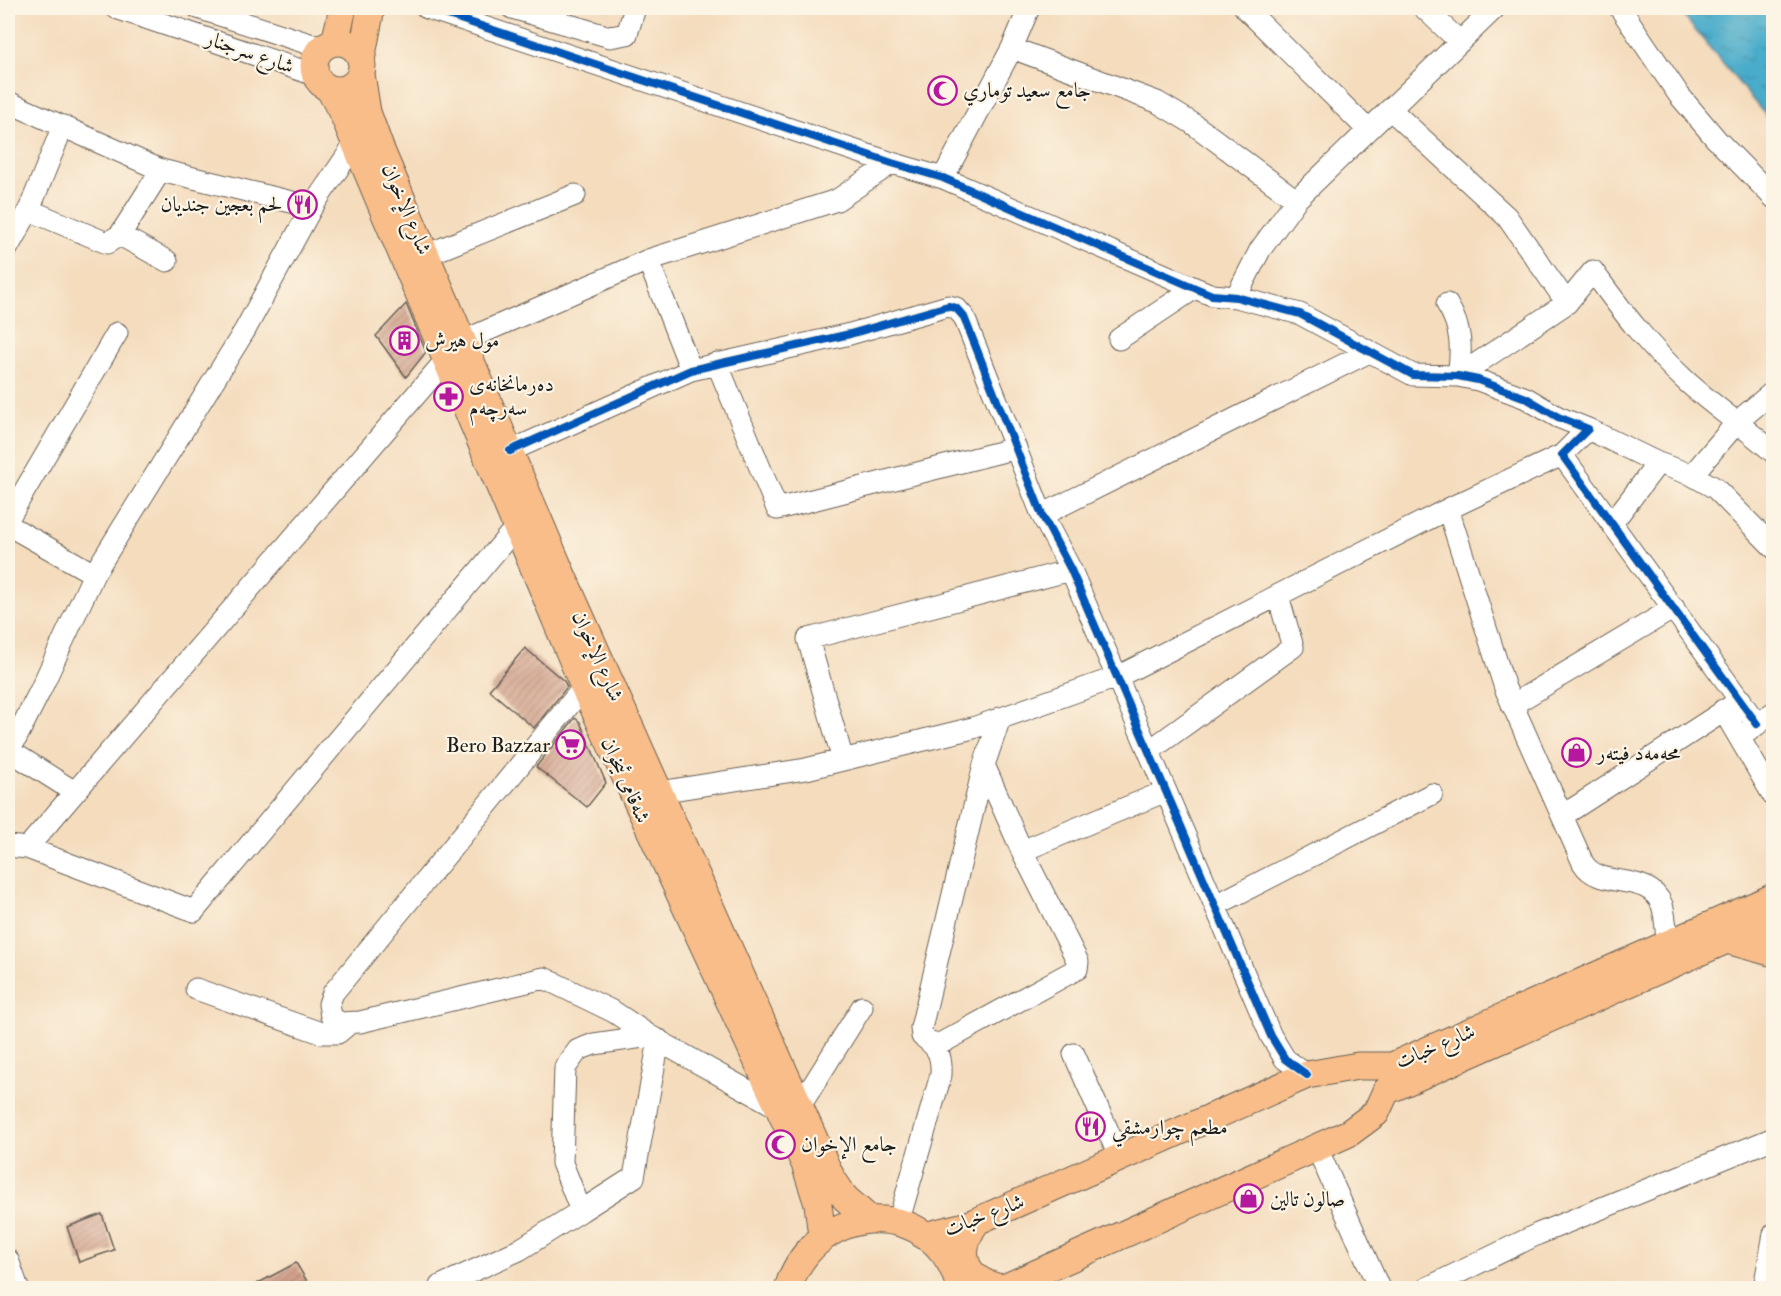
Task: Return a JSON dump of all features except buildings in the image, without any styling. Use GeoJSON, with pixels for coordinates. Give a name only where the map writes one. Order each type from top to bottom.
{"type":"FeatureCollection","features":[{"type":"Feature","properties":{"kind":"main road"},"geometry":{"type":"LineString","coordinates":[[343,8],[328,45],[314,60],[323,82],[345,90],[357,81],[371,8]]}},
{"type":"Feature","properties":{"kind":"main road"},"geometry":{"type":"LineString","coordinates":[[328,45],[354,48],[361,67]]}},
{"type":"Feature","properties":{"kind":"main road","name":"شارع الإخوان"},"geometry":{"type":"LineString","coordinates":[[361,67],[373,131],[510,451],[551,580],[658,792],[828,1197],[869,1220]]}},
{"type":"Feature","properties":{"kind":"main road","name":"شەقامی ئیخوان"},"geometry":{"type":"LineString","coordinates":[[323,82],[355,144],[516,527],[551,580],[584,687],[790,1107]]}},
{"type":"Feature","properties":{"kind":"main road","name":"شارع خبات"},"geometry":{"type":"LineString","coordinates":[[1002,1288],[1348,1133],[1368,1120],[1382,1105],[1389,1079],[1667,943],[1773,897]]}},
{"type":"Feature","properties":{"kind":"main road","name":"شارع خبات"},"geometry":{"type":"LineString","coordinates":[[924,1236],[977,1221],[1119,1156],[1307,1075],[1358,1066],[1389,1079],[1773,919]]}},
{"type":"Feature","properties":{"kind":"main road"},"geometry":{"type":"LineString","coordinates":[[1727,940],[1773,953]]}},
{"type":"Feature","properties":{"kind":"main road"},"geometry":{"type":"LineString","coordinates":[[822,1236],[828,1197]]}},
{"type":"Feature","properties":{"kind":"main road"},"geometry":{"type":"LineString","coordinates":[[788,1288],[800,1259],[822,1236],[844,1225],[869,1220],[898,1223],[924,1236],[942,1252],[951,1265],[960,1288]]}},
{"type":"Feature","properties":{"kind":"main road"},"geometry":{"type":"LineString","coordinates":[[977,1221],[968,1234],[963,1252],[970,1271],[983,1283],[1002,1288]]}},
{"type":"Feature","properties":{"kind":"street","name":"شارع سرجنار"},"geometry":{"type":"LineString","coordinates":[[116,8],[267,57],[323,82]]}},
{"type":"Feature","properties":{"kind":"street","name":"شارع سرجنار"},"geometry":{"type":"LineString","coordinates":[[198,8],[273,33],[328,45]]}},
{"type":"Feature","properties":{"kind":"street"},"geometry":{"type":"LineString","coordinates":[[427,8],[892,164],[943,178],[1212,295],[1236,297],[1300,314],[1413,375],[1458,376],[1526,398],[1558,417],[1658,463],[1692,475],[1715,489],[1770,539]]}},
{"type":"Feature","properties":{"kind":"street"},"geometry":{"type":"LineString","coordinates":[[512,8],[610,37],[627,33],[635,8]]}},
{"type":"Feature","properties":{"kind":"street"},"geometry":{"type":"LineString","coordinates":[[943,178],[1012,48],[1029,8]]}},
{"type":"Feature","properties":{"kind":"street"},"geometry":{"type":"LineString","coordinates":[[1245,8],[1368,130]]}},
{"type":"Feature","properties":{"kind":"street"},"geometry":{"type":"LineString","coordinates":[[1424,8],[1460,42]]}},
{"type":"Feature","properties":{"kind":"street"},"geometry":{"type":"LineString","coordinates":[[1236,297],[1260,250],[1296,200],[1495,8]]}},
{"type":"Feature","properties":{"kind":"street"},"geometry":{"type":"LineString","coordinates":[[1620,8],[1679,94],[1716,139],[1773,198]]}},
{"type":"Feature","properties":{"kind":"street"},"geometry":{"type":"LineString","coordinates":[[267,57],[273,33]]}},
{"type":"Feature","properties":{"kind":"street"},"geometry":{"type":"LineString","coordinates":[[1012,48],[1157,102],[1192,123],[1296,200]]}},
{"type":"Feature","properties":{"kind":"street"},"geometry":{"type":"LineString","coordinates":[[8,102],[160,170],[312,207]]}},
{"type":"Feature","properties":{"kind":"street"},"geometry":{"type":"LineString","coordinates":[[1390,109],[1507,217],[1567,303]]}},
{"type":"Feature","properties":{"kind":"street"},"geometry":{"type":"LineString","coordinates":[[8,247],[29,210],[63,126]]}},
{"type":"Feature","properties":{"kind":"street"},"geometry":{"type":"LineString","coordinates":[[73,791],[9,752],[94,574],[245,330],[312,207],[355,144]]}},
{"type":"Feature","properties":{"kind":"street"},"geometry":{"type":"LineString","coordinates":[[463,341],[648,260],[837,200],[892,164]]}},
{"type":"Feature","properties":{"kind":"street"},"geometry":{"type":"LineString","coordinates":[[29,210],[107,243],[120,235],[160,170]]}},
{"type":"Feature","properties":{"kind":"street"},"geometry":{"type":"LineString","coordinates":[[426,255],[575,195]]}},
{"type":"Feature","properties":{"kind":"street"},"geometry":{"type":"LineString","coordinates":[[120,235],[167,261]]}},
{"type":"Feature","properties":{"kind":"street"},"geometry":{"type":"LineString","coordinates":[[648,260],[691,370]]}},
{"type":"Feature","properties":{"kind":"street"},"geometry":{"type":"LineString","coordinates":[[1458,376],[1567,303],[1593,271],[1657,353],[1686,381],[1738,421],[1773,453]]}},
{"type":"Feature","properties":{"kind":"street"},"geometry":{"type":"LineString","coordinates":[[1119,339],[1195,288]]}},
{"type":"Feature","properties":{"kind":"street"},"geometry":{"type":"LineString","coordinates":[[1447,304],[1456,319],[1461,339],[1458,376]]}},
{"type":"Feature","properties":{"kind":"street"},"geometry":{"type":"LineString","coordinates":[[510,451],[691,370],[850,334],[948,306],[956,308],[964,317],[1042,515],[1071,570],[1277,1048],[1290,1063],[1307,1075]]}},
{"type":"Feature","properties":{"kind":"street"},"geometry":{"type":"LineString","coordinates":[[8,519],[117,333]]}},
{"type":"Feature","properties":{"kind":"street"},"geometry":{"type":"LineString","coordinates":[[1042,515],[1369,352]]}},
{"type":"Feature","properties":{"kind":"street"},"geometry":{"type":"LineString","coordinates":[[445,361],[73,791],[17,847],[194,911],[516,527]]}},
{"type":"Feature","properties":{"kind":"street"},"geometry":{"type":"LineString","coordinates":[[717,363],[777,508],[1016,448]]}},
{"type":"Feature","properties":{"kind":"street"},"geometry":{"type":"LineString","coordinates":[[1692,475],[1738,421],[1773,391]]}},
{"type":"Feature","properties":{"kind":"street"},"geometry":{"type":"LineString","coordinates":[[658,792],[806,769],[843,760],[1000,718],[1117,677],[1448,508],[1562,455],[1588,429]]}},
{"type":"Feature","properties":{"kind":"street"},"geometry":{"type":"LineString","coordinates":[[1562,455],[1674,608],[1732,705],[1739,738],[1773,797]]}},
{"type":"Feature","properties":{"kind":"street"},"geometry":{"type":"LineString","coordinates":[[1613,522],[1658,463]]}},
{"type":"Feature","properties":{"kind":"street"},"geometry":{"type":"LineString","coordinates":[[1448,508],[1512,705],[1587,870],[1598,877],[1636,884],[1658,898],[1664,914],[1667,943]]}},
{"type":"Feature","properties":{"kind":"street"},"geometry":{"type":"LineString","coordinates":[[8,525],[94,574]]}},
{"type":"Feature","properties":{"kind":"street"},"geometry":{"type":"LineString","coordinates":[[843,760],[808,639],[1071,570]]}},
{"type":"Feature","properties":{"kind":"street"},"geometry":{"type":"LineString","coordinates":[[1149,751],[1293,647],[1278,596]]}},
{"type":"Feature","properties":{"kind":"street"},"geometry":{"type":"LineString","coordinates":[[1512,705],[1674,608]]}},
{"type":"Feature","properties":{"kind":"street"},"geometry":{"type":"LineString","coordinates":[[584,687],[333,993],[329,1004],[331,1016],[339,1023],[350,1023],[544,978],[614,1012],[655,1038],[790,1107],[862,1007]]}},
{"type":"Feature","properties":{"kind":"street"},"geometry":{"type":"LineString","coordinates":[[1562,816],[1732,705]]}},
{"type":"Feature","properties":{"kind":"street"},"geometry":{"type":"LineString","coordinates":[[1732,705],[1765,718]]}},
{"type":"Feature","properties":{"kind":"street"},"geometry":{"type":"LineString","coordinates":[[898,1223],[941,1075],[942,1059],[936,1046],[922,1036],[921,1028],[984,765],[1000,718]]}},
{"type":"Feature","properties":{"kind":"street"},"geometry":{"type":"LineString","coordinates":[[1739,738],[1765,718]]}},
{"type":"Feature","properties":{"kind":"street"},"geometry":{"type":"LineString","coordinates":[[936,1046],[1077,969],[1078,962],[1022,851],[984,765]]}},
{"type":"Feature","properties":{"kind":"street"},"geometry":{"type":"LineString","coordinates":[[1022,851],[1166,791]]}},
{"type":"Feature","properties":{"kind":"street"},"geometry":{"type":"LineString","coordinates":[[1216,905],[1432,794]]}},
{"type":"Feature","properties":{"kind":"street"},"geometry":{"type":"LineString","coordinates":[[196,989],[321,1033],[338,1033],[350,1023]]}},
{"type":"Feature","properties":{"kind":"street"},"geometry":{"type":"LineString","coordinates":[[580,1210],[562,1163],[565,1068],[578,1050],[594,1044],[655,1038]]}},
{"type":"Feature","properties":{"kind":"street"},"geometry":{"type":"LineString","coordinates":[[440,1286],[519,1250],[634,1177],[655,1038]]}},
{"type":"Feature","properties":{"kind":"street"},"geometry":{"type":"LineString","coordinates":[[1074,1054],[1119,1156]]}},
{"type":"Feature","properties":{"kind":"street"},"geometry":{"type":"LineString","coordinates":[[1427,1288],[1538,1234],[1773,1138]]}},
{"type":"Feature","properties":{"kind":"street"},"geometry":{"type":"LineString","coordinates":[[1317,1148],[1379,1288]]}},
{"type":"Feature","properties":{"kind":"street"},"geometry":{"type":"LineString","coordinates":[[1764,1288],[1773,1234]]}},
{"type":"Feature","properties":{"kind":"street"},"geometry":{"type":"LineString","coordinates":[[8,1260],[18,1288]]}},
{"type":"Feature","properties":{"kind":"water"},"geometry":{"type":"Polygon","coordinates":[[[1677,8],[1773,8],[1773,125],[1767,117],[1677,8]]]}},
{"type":"Feature","properties":{"kind":"cycle path"},"geometry":{"type":"LineString","coordinates":[[427,8],[943,178],[1212,295],[1236,297],[1300,314],[1413,375],[1458,376],[1478,380],[1526,398],[1558,417],[1588,429],[1562,455],[1757,724]]}},
{"type":"Feature","properties":{"kind":"cycle path"},"geometry":{"type":"LineString","coordinates":[[510,451],[691,370],[850,334],[948,306],[956,308],[964,317],[1042,515],[1071,570],[1271,1036],[1285,1059],[1307,1075]]}},
{"type":"Feature","properties":{"kind":"place","name":"جامع سعيد توماري"},"geometry":{"type":"Point","coordinates":[942,90]}},
{"type":"Feature","properties":{"kind":"place","name":"لحم بعجين جنديان"},"geometry":{"type":"Point","coordinates":[303,204]}},
{"type":"Feature","properties":{"kind":"place","name":"مول هيرش"},"geometry":{"type":"Point","coordinates":[404,340]}},
{"type":"Feature","properties":{"kind":"place","name":"دەرمانخانەی سەرچەم"},"geometry":{"type":"Point","coordinates":[448,396]}},
{"type":"Feature","properties":{"kind":"place","name":"Bero Bazzar"},"geometry":{"type":"Point","coordinates":[571,745]}},
{"type":"Feature","properties":{"kind":"place","name":"محەمەد فیتەر"},"geometry":{"type":"Point","coordinates":[1576,753]}},
{"type":"Feature","properties":{"kind":"place","name":"مطعم چوارمشقي"},"geometry":{"type":"Point","coordinates":[1091,1127]}},
{"type":"Feature","properties":{"kind":"place","name":"جامع الإخوان"},"geometry":{"type":"Point","coordinates":[780,1144]}},
{"type":"Feature","properties":{"kind":"place","name":"صالون تالين"},"geometry":{"type":"Point","coordinates":[1249,1199]}}]}
